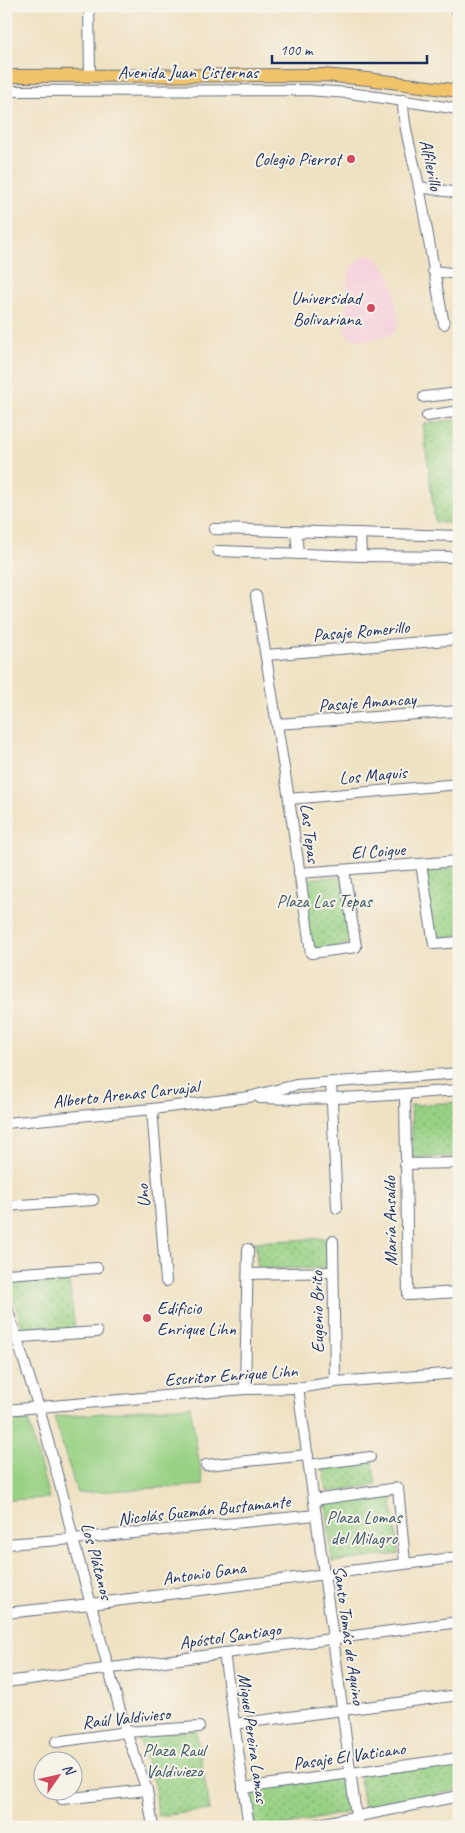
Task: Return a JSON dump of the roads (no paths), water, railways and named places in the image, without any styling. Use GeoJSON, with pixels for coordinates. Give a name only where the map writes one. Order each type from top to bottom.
{"type":"FeatureCollection","features":[{"type":"Feature","properties":{"kind":"main road","name":"Avenida Juan Cisternas"},"geometry":{"type":"LineString","coordinates":[[6,76],[323,75],[459,91]]}},
{"type":"Feature","properties":{"kind":"street"},"geometry":{"type":"LineString","coordinates":[[89,6],[90,75]]}},
{"type":"Feature","properties":{"kind":"street"},"geometry":{"type":"LineString","coordinates":[[453,6],[459,12]]}},
{"type":"Feature","properties":{"kind":"street","name":"Avenida Juan Cisternas"},"geometry":{"type":"LineString","coordinates":[[6,91],[307,90],[349,93],[459,109]]}},
{"type":"Feature","properties":{"kind":"street","name":"Alfilerillo"},"geometry":{"type":"LineString","coordinates":[[403,100],[403,113],[419,187],[444,324]]}},
{"type":"Feature","properties":{"kind":"street"},"geometry":{"type":"LineString","coordinates":[[419,187],[459,193]]}},
{"type":"Feature","properties":{"kind":"street"},"geometry":{"type":"LineString","coordinates":[[433,271],[459,274]]}},
{"type":"Feature","properties":{"kind":"street"},"geometry":{"type":"LineString","coordinates":[[424,397],[459,393]]}},
{"type":"Feature","properties":{"kind":"street"},"geometry":{"type":"LineString","coordinates":[[427,416],[459,411]]}},
{"type":"Feature","properties":{"kind":"street"},"geometry":{"type":"LineString","coordinates":[[214,529],[459,536]]}},
{"type":"Feature","properties":{"kind":"street"},"geometry":{"type":"LineString","coordinates":[[296,532],[298,554]]}},
{"type":"Feature","properties":{"kind":"street"},"geometry":{"type":"LineString","coordinates":[[360,533],[361,556]]}},
{"type":"Feature","properties":{"kind":"street"},"geometry":{"type":"LineString","coordinates":[[218,551],[459,558]]}},
{"type":"Feature","properties":{"kind":"street","name":"Las Tepas"},"geometry":{"type":"LineString","coordinates":[[256,596],[290,799],[311,953],[356,946],[344,870]]}},
{"type":"Feature","properties":{"kind":"street","name":"Pasaje Romerillo"},"geometry":{"type":"LineString","coordinates":[[266,655],[459,639]]}},
{"type":"Feature","properties":{"kind":"street","name":"Pasaje Amancay"},"geometry":{"type":"LineString","coordinates":[[277,724],[459,711]]}},
{"type":"Feature","properties":{"kind":"street","name":"Los Maquis"},"geometry":{"type":"LineString","coordinates":[[290,799],[459,784]]}},
{"type":"Feature","properties":{"kind":"street","name":"El Coigue"},"geometry":{"type":"LineString","coordinates":[[299,873],[459,861]]}},
{"type":"Feature","properties":{"kind":"street"},"geometry":{"type":"LineString","coordinates":[[421,864],[434,944],[459,942]]}},
{"type":"Feature","properties":{"kind":"street","name":"Alberto Arenas Carvajal"},"geometry":{"type":"LineString","coordinates":[[6,1123],[152,1109],[249,1097],[296,1085],[459,1073]]}},
{"type":"Feature","properties":{"kind":"street"},"geometry":{"type":"LineString","coordinates":[[447,1074],[447,1091]]}},
{"type":"Feature","properties":{"kind":"street"},"geometry":{"type":"LineString","coordinates":[[331,1082],[336,1208]]}},
{"type":"Feature","properties":{"kind":"street","name":"Alberto Arenas Carvajal"},"geometry":{"type":"LineString","coordinates":[[249,1097],[297,1100],[332,1099],[459,1090]]}},
{"type":"Feature","properties":{"kind":"street","name":"María Ansaldo"},"geometry":{"type":"LineString","coordinates":[[405,1095],[408,1295],[459,1292]]}},
{"type":"Feature","properties":{"kind":"street","name":"Uno"},"geometry":{"type":"LineString","coordinates":[[152,1109],[166,1281]]}},
{"type":"Feature","properties":{"kind":"street"},"geometry":{"type":"LineString","coordinates":[[406,1164],[459,1163]]}},
{"type":"Feature","properties":{"kind":"street"},"geometry":{"type":"LineString","coordinates":[[6,1206],[93,1200]]}},
{"type":"Feature","properties":{"kind":"street","name":"Eugenio Brito"},"geometry":{"type":"LineString","coordinates":[[333,1241],[335,1382]]}},
{"type":"Feature","properties":{"kind":"street"},"geometry":{"type":"LineString","coordinates":[[245,1389],[248,1249]]}},
{"type":"Feature","properties":{"kind":"street"},"geometry":{"type":"LineString","coordinates":[[6,1274],[97,1268]]}},
{"type":"Feature","properties":{"kind":"street"},"geometry":{"type":"LineString","coordinates":[[248,1274],[333,1272]]}},
{"type":"Feature","properties":{"kind":"street","name":"Los Plátanos"},"geometry":{"type":"LineString","coordinates":[[6,1305],[11,1338],[39,1408],[126,1732],[147,1790],[153,1827]]}},
{"type":"Feature","properties":{"kind":"street"},"geometry":{"type":"LineString","coordinates":[[11,1338],[97,1332]]}},
{"type":"Feature","properties":{"kind":"street","name":"Escritor Enrique Lihn"},"geometry":{"type":"LineString","coordinates":[[6,1410],[245,1389],[298,1388],[335,1382],[459,1373]]}},
{"type":"Feature","properties":{"kind":"street","name":"Santo Tomás de Aquino"},"geometry":{"type":"LineString","coordinates":[[298,1388],[358,1827]]}},
{"type":"Feature","properties":{"kind":"street"},"geometry":{"type":"LineString","coordinates":[[206,1465],[370,1457]]}},
{"type":"Feature","properties":{"kind":"street"},"geometry":{"type":"LineString","coordinates":[[314,1500],[398,1488],[405,1564]]}},
{"type":"Feature","properties":{"kind":"street","name":"Nicolás Guzmán Bustamante"},"geometry":{"type":"LineString","coordinates":[[6,1544],[316,1515]]}},
{"type":"Feature","properties":{"kind":"street","name":"Antonio Gana"},"geometry":{"type":"LineString","coordinates":[[6,1613],[459,1557]]}},
{"type":"Feature","properties":{"kind":"street","name":"Apóstol Santiago"},"geometry":{"type":"LineString","coordinates":[[6,1682],[459,1622]]}},
{"type":"Feature","properties":{"kind":"street","name":"Miguel Pereira Lamas"},"geometry":{"type":"LineString","coordinates":[[224,1653],[249,1827]]}},
{"type":"Feature","properties":{"kind":"street"},"geometry":{"type":"LineString","coordinates":[[234,1724],[459,1695]]}},
{"type":"Feature","properties":{"kind":"street","name":"Raúl Valdivieso"},"geometry":{"type":"LineString","coordinates":[[56,1742],[126,1732],[199,1727]]}},
{"type":"Feature","properties":{"kind":"street","name":"Pasaje El Vaticano"},"geometry":{"type":"LineString","coordinates":[[243,1788],[459,1758]]}},
{"type":"Feature","properties":{"kind":"street"},"geometry":{"type":"LineString","coordinates":[[82,1797],[147,1790]]}},
{"type":"Feature","properties":{"kind":"street"},"geometry":{"type":"LineString","coordinates":[[304,1827],[459,1796]]}},
{"type":"Feature","properties":{"kind":"place","name":"Colegio Pierrot"},"geometry":{"type":"Point","coordinates":[351,159]}},
{"type":"Feature","properties":{"kind":"place","name":"Universidad Bolivariana"},"geometry":{"type":"Point","coordinates":[371,308]}},
{"type":"Feature","properties":{"kind":"place","name":"Edificio Enrique Lihn"},"geometry":{"type":"Point","coordinates":[147,1318]}},
{"type":"Feature","properties":{"kind":"park label","name":"Plaza Las Tepas"},"geometry":{"type":"Point","coordinates":[324,901]}},
{"type":"Feature","properties":{"kind":"park label","name":"Plaza Lomas del Milagro"},"geometry":{"type":"Point","coordinates":[364,1527]}},
{"type":"Feature","properties":{"kind":"park label","name":"Plaza Raul Valdiviezo"},"geometry":{"type":"Point","coordinates":[174,1760]}}]}
